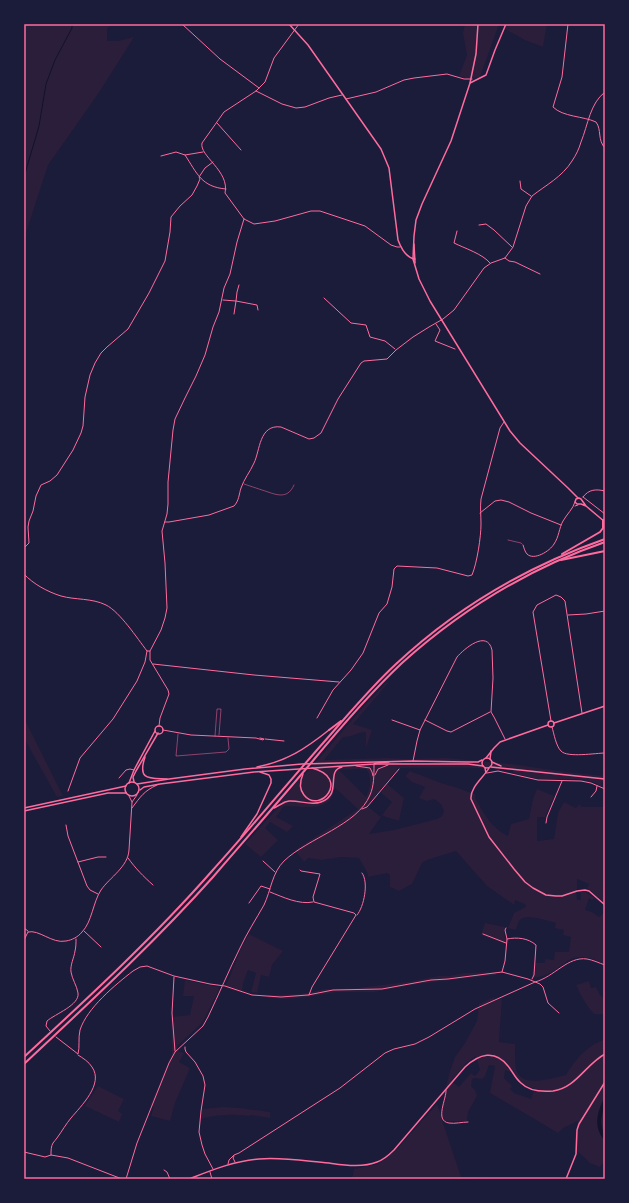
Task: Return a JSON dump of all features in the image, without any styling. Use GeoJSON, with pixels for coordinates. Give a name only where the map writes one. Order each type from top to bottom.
{"type":"FeatureCollection","features":[{"type":"Feature","properties":{"kind":"highway"},"geometry":{"type":"LineString","coordinates":[[24,1057],[137,951],[190,896],[342,721],[392,668],[440,627],[490,593],[600,532],[603,528],[604,521]]}},
{"type":"Feature","properties":{"kind":"highway"},"geometry":{"type":"LineString","coordinates":[[551,560],[605,538]]}},
{"type":"Feature","properties":{"kind":"highway"},"geometry":{"type":"LineString","coordinates":[[24,1064],[144,950],[198,893],[302,775],[307,767],[401,664],[450,624],[518,580],[558,561],[605,542]]}},
{"type":"Feature","properties":{"kind":"highway"},"geometry":{"type":"LineString","coordinates":[[558,561],[605,551]]}},
{"type":"Feature","properties":{"kind":"highway"},"geometry":{"type":"LineString","coordinates":[[329,730],[342,721]]}},
{"type":"Feature","properties":{"kind":"main road"},"geometry":{"type":"LineString","coordinates":[[289,24],[308,45],[381,149],[391,180],[396,229],[400,247],[406,253],[414,257]]}},
{"type":"Feature","properties":{"kind":"main road"},"geometry":{"type":"LineString","coordinates":[[478,24],[476,54],[472,79],[451,141],[416,220],[414,241],[415,264],[424,290],[513,436],[574,494],[577,499]]}},
{"type":"Feature","properties":{"kind":"main road"},"geometry":{"type":"LineString","coordinates":[[470,83],[486,76],[506,24]]}},
{"type":"Feature","properties":{"kind":"main road"},"geometry":{"type":"LineString","coordinates":[[472,79],[477,80]]}},
{"type":"Feature","properties":{"kind":"main road"},"geometry":{"type":"LineString","coordinates":[[406,253],[414,257]]}},
{"type":"Feature","properties":{"kind":"main road"},"geometry":{"type":"LineString","coordinates":[[577,499],[582,499]]}},
{"type":"Feature","properties":{"kind":"main road"},"geometry":{"type":"LineString","coordinates":[[577,499],[575,502],[578,505],[581,504],[586,506],[604,521]]}},
{"type":"Feature","properties":{"kind":"main road"},"geometry":{"type":"LineString","coordinates":[[581,504],[582,499]]}},
{"type":"Feature","properties":{"kind":"main road"},"geometry":{"type":"LineString","coordinates":[[582,499],[586,506]]}},
{"type":"Feature","properties":{"kind":"main road"},"geometry":{"type":"LineString","coordinates":[[548,725],[552,727],[554,726],[554,723],[605,706]]}},
{"type":"Feature","properties":{"kind":"main road"},"geometry":{"type":"LineString","coordinates":[[137,784],[245,769],[302,764],[413,760],[478,762],[486,758],[497,744],[548,725],[551,721],[554,723]]}},
{"type":"Feature","properties":{"kind":"main road"},"geometry":{"type":"LineString","coordinates":[[24,808],[126,786],[129,783],[156,727],[162,727],[163,730],[161,733],[158,733],[133,777],[134,782]]}},
{"type":"Feature","properties":{"kind":"main road"},"geometry":{"type":"LineString","coordinates":[[245,769],[274,763],[286,758],[305,748],[329,730]]}},
{"type":"Feature","properties":{"kind":"main road"},"geometry":{"type":"LineString","coordinates":[[491,751],[490,759],[492,762],[505,768]]}},
{"type":"Feature","properties":{"kind":"main road"},"geometry":{"type":"LineString","coordinates":[[146,753],[142,764],[145,775],[152,779],[169,779]]}},
{"type":"Feature","properties":{"kind":"main road"},"geometry":{"type":"LineString","coordinates":[[486,758],[490,759]]}},
{"type":"Feature","properties":{"kind":"main road"},"geometry":{"type":"LineString","coordinates":[[482,760],[486,772]]}},
{"type":"Feature","properties":{"kind":"main road"},"geometry":{"type":"LineString","coordinates":[[126,786],[126,793],[133,797],[137,795],[144,787],[160,784],[254,772],[353,766],[393,761]]}},
{"type":"Feature","properties":{"kind":"main road"},"geometry":{"type":"LineString","coordinates":[[492,762],[490,767],[472,790],[471,799],[489,837],[520,877],[533,888],[546,894],[562,896],[577,891],[589,891],[605,905]]}},
{"type":"Feature","properties":{"kind":"main road"},"geometry":{"type":"LineString","coordinates":[[374,764],[468,764],[484,767],[605,779]]}},
{"type":"Feature","properties":{"kind":"main road"},"geometry":{"type":"LineString","coordinates":[[271,810],[280,804],[289,801],[315,803],[325,800],[332,792],[334,771],[337,768],[346,766]]}},
{"type":"Feature","properties":{"kind":"main road"},"geometry":{"type":"LineString","coordinates":[[302,775],[300,787],[304,795],[314,801],[325,797],[331,789],[330,779],[324,772],[310,768]]}},
{"type":"Feature","properties":{"kind":"main road"},"geometry":{"type":"LineString","coordinates":[[235,845],[257,814],[271,783],[270,777],[267,774],[254,772]]}},
{"type":"Feature","properties":{"kind":"main road"},"geometry":{"type":"LineString","coordinates":[[129,783],[134,782],[140,790]]}},
{"type":"Feature","properties":{"kind":"main road"},"geometry":{"type":"LineString","coordinates":[[24,811],[108,793],[126,793]]}},
{"type":"Feature","properties":{"kind":"main road"},"geometry":{"type":"LineString","coordinates":[[189,1179],[235,1162],[272,1158],[361,1166],[376,1163],[394,1150],[446,1089],[477,1057],[487,1055],[493,1056],[502,1060],[510,1068],[517,1080],[525,1086],[535,1090],[554,1091],[567,1086],[579,1077],[594,1061],[605,1054]]}},
{"type":"Feature","properties":{"kind":"main road"},"geometry":{"type":"LineString","coordinates":[[566,1179],[576,1154],[578,1124],[605,1082]]}},
{"type":"Feature","properties":{"kind":"street"},"geometry":{"type":"LineString","coordinates":[[182,24],[220,59],[259,88]]}},
{"type":"Feature","properties":{"kind":"street"},"geometry":{"type":"LineString","coordinates":[[299,24],[276,54],[265,82],[256,91],[224,112],[202,143],[203,152],[222,174],[226,187],[225,193],[244,219],[254,224],[275,221],[311,211],[320,211],[365,226],[391,245],[400,247]]}},
{"type":"Feature","properties":{"kind":"street"},"geometry":{"type":"LineString","coordinates":[[568,24],[562,77],[553,107],[556,110],[596,122],[598,125],[600,142],[605,148]]}},
{"type":"Feature","properties":{"kind":"street"},"geometry":{"type":"LineString","coordinates":[[346,99],[376,92],[404,80],[414,78],[448,74],[459,78],[472,79]]}},
{"type":"Feature","properties":{"kind":"street"},"geometry":{"type":"LineString","coordinates":[[256,91],[282,104],[296,108],[305,107],[329,98],[343,95]]}},
{"type":"Feature","properties":{"kind":"street"},"geometry":{"type":"LineString","coordinates":[[165,522],[209,515],[229,508],[237,503],[243,484],[254,463],[261,439],[270,429],[281,427],[309,439],[317,436],[324,429],[338,399],[358,366],[364,361],[387,359],[396,350],[435,323],[442,320],[454,310],[484,268],[505,258],[513,247],[526,206],[532,196],[559,175],[571,163],[582,141],[588,120],[596,102],[605,92]]}},
{"type":"Feature","properties":{"kind":"street"},"geometry":{"type":"LineString","coordinates":[[216,122],[241,150]]}},
{"type":"Feature","properties":{"kind":"street"},"geometry":{"type":"LineString","coordinates":[[161,156],[176,152],[185,154],[203,152]]}},
{"type":"Feature","properties":{"kind":"street"},"geometry":{"type":"LineString","coordinates":[[185,154],[199,177],[209,186],[226,189]]}},
{"type":"Feature","properties":{"kind":"street"},"geometry":{"type":"LineString","coordinates":[[24,548],[29,543],[29,521],[36,496],[41,485],[50,481],[57,475],[73,450],[81,433],[83,426],[85,393],[95,363],[106,347],[128,329],[149,293],[165,261],[171,217],[192,195],[200,179],[199,177],[205,168],[213,162]]}},
{"type":"Feature","properties":{"kind":"street"},"geometry":{"type":"LineString","coordinates":[[520,181],[521,188],[532,196]]}},
{"type":"Feature","properties":{"kind":"street"},"geometry":{"type":"LineString","coordinates":[[159,726],[160,718],[169,694],[150,660],[150,651],[161,630],[167,608],[166,569],[162,531],[168,504],[172,430],[185,398],[202,363],[219,312],[224,288],[230,274],[244,219]]}},
{"type":"Feature","properties":{"kind":"street"},"geometry":{"type":"LineString","coordinates":[[479,225],[486,224],[513,247]]}},
{"type":"Feature","properties":{"kind":"street"},"geometry":{"type":"LineString","coordinates":[[457,231],[454,243],[484,258],[491,264]]}},
{"type":"Feature","properties":{"kind":"street"},"geometry":{"type":"LineString","coordinates":[[505,258],[540,274]]}},
{"type":"Feature","properties":{"kind":"street"},"geometry":{"type":"LineString","coordinates":[[234,314],[237,292],[240,285]]}},
{"type":"Feature","properties":{"kind":"street"},"geometry":{"type":"LineString","coordinates":[[324,298],[351,323],[366,325],[370,337],[385,341],[396,350]]}},
{"type":"Feature","properties":{"kind":"street"},"geometry":{"type":"LineString","coordinates":[[222,300],[257,305],[258,310]]}},
{"type":"Feature","properties":{"kind":"street"},"geometry":{"type":"LineString","coordinates":[[435,323],[440,330],[435,341],[455,349]]}},
{"type":"Feature","properties":{"kind":"street"},"geometry":{"type":"LineString","coordinates":[[317,718],[333,690],[351,670],[362,653],[379,613],[387,604],[392,587],[394,569],[396,566],[430,567],[468,576],[472,575],[480,533],[481,499],[496,439],[500,428],[505,422]]}},
{"type":"Feature","properties":{"kind":"street"},"geometry":{"type":"LineString","coordinates":[[605,491],[597,489],[592,490],[586,493],[582,499],[605,514]]}},
{"type":"Feature","properties":{"kind":"street"},"geometry":{"type":"LineString","coordinates":[[480,513],[495,501],[501,500],[509,502],[561,525]]}},
{"type":"Feature","properties":{"kind":"street"},"geometry":{"type":"LineString","coordinates":[[523,545],[526,553],[531,556],[536,556],[546,552],[551,548],[555,543],[561,525],[574,506],[575,502]]}},
{"type":"Feature","properties":{"kind":"street"},"geometry":{"type":"LineString","coordinates":[[574,506],[578,505]]}},
{"type":"Feature","properties":{"kind":"street"},"geometry":{"type":"LineString","coordinates":[[24,574],[37,585],[61,596],[106,604],[112,608],[147,650],[150,651]]}},
{"type":"Feature","properties":{"kind":"street"},"geometry":{"type":"LineString","coordinates":[[551,721],[533,612],[537,605],[556,595],[565,602],[582,713]]}},
{"type":"Feature","properties":{"kind":"street"},"geometry":{"type":"LineString","coordinates":[[567,615],[605,611]]}},
{"type":"Feature","properties":{"kind":"street"},"geometry":{"type":"LineString","coordinates":[[413,760],[420,730],[457,657],[462,650],[482,640],[489,643],[492,650],[493,678],[491,712],[505,740]]}},
{"type":"Feature","properties":{"kind":"street"},"geometry":{"type":"LineString","coordinates":[[68,791],[80,758],[113,718],[137,681],[145,662],[147,650]]}},
{"type":"Feature","properties":{"kind":"street"},"geometry":{"type":"LineString","coordinates":[[145,662],[150,660]]}},
{"type":"Feature","properties":{"kind":"street"},"geometry":{"type":"LineString","coordinates":[[152,664],[254,676],[339,682]]}},
{"type":"Feature","properties":{"kind":"street"},"geometry":{"type":"LineString","coordinates":[[425,720],[451,732],[491,712]]}},
{"type":"Feature","properties":{"kind":"street"},"geometry":{"type":"LineString","coordinates":[[392,720],[420,730]]}},
{"type":"Feature","properties":{"kind":"street"},"geometry":{"type":"LineString","coordinates":[[552,727],[562,752],[569,755],[605,753]]}},
{"type":"Feature","properties":{"kind":"street"},"geometry":{"type":"LineString","coordinates":[[163,730],[191,735],[260,738],[284,741]]}},
{"type":"Feature","properties":{"kind":"street"},"geometry":{"type":"LineString","coordinates":[[374,764],[374,778]]}},
{"type":"Feature","properties":{"kind":"street"},"geometry":{"type":"LineString","coordinates":[[362,808],[370,794],[378,769],[388,765]]}},
{"type":"Feature","properties":{"kind":"street"},"geometry":{"type":"LineString","coordinates":[[353,766],[370,768],[374,778]]}},
{"type":"Feature","properties":{"kind":"street"},"geometry":{"type":"LineString","coordinates":[[126,1179],[136,1143],[175,1052],[203,1026],[240,948],[264,905],[276,872],[282,863],[296,851],[351,818],[362,808],[366,807],[399,769]]}},
{"type":"Feature","properties":{"kind":"street"},"geometry":{"type":"LineString","coordinates":[[119,778],[126,770],[134,770]]}},
{"type":"Feature","properties":{"kind":"street"},"geometry":{"type":"LineString","coordinates":[[486,772],[498,771],[538,780],[591,782],[605,789]]}},
{"type":"Feature","properties":{"kind":"street"},"geometry":{"type":"LineString","coordinates":[[546,823],[562,780]]}},
{"type":"Feature","properties":{"kind":"street"},"geometry":{"type":"LineString","coordinates":[[132,808],[142,794],[160,784]]}},
{"type":"Feature","properties":{"kind":"street"},"geometry":{"type":"LineString","coordinates":[[591,797],[596,791],[598,785]]}},
{"type":"Feature","properties":{"kind":"street"},"geometry":{"type":"LineString","coordinates":[[132,802],[137,795]]}},
{"type":"Feature","properties":{"kind":"street"},"geometry":{"type":"LineString","coordinates":[[24,928],[28,932],[35,932],[59,942],[66,942],[75,938],[84,931],[98,894],[106,882],[128,858],[130,850],[132,808],[132,802],[129,796]]}},
{"type":"Feature","properties":{"kind":"street"},"geometry":{"type":"LineString","coordinates":[[66,825],[68,836],[87,886],[90,890],[98,894]]}},
{"type":"Feature","properties":{"kind":"street"},"geometry":{"type":"LineString","coordinates":[[78,862],[93,858],[106,857]]}},
{"type":"Feature","properties":{"kind":"street"},"geometry":{"type":"LineString","coordinates":[[128,858],[139,873],[153,885]]}},
{"type":"Feature","properties":{"kind":"street"},"geometry":{"type":"LineString","coordinates":[[263,861],[276,872]]}},
{"type":"Feature","properties":{"kind":"street"},"geometry":{"type":"LineString","coordinates":[[300,870],[320,874],[313,897],[314,902]]}},
{"type":"Feature","properties":{"kind":"street"},"geometry":{"type":"LineString","coordinates":[[308,995],[360,911],[366,883],[365,876],[362,873]]}},
{"type":"Feature","properties":{"kind":"street"},"geometry":{"type":"LineString","coordinates":[[250,903],[261,886],[270,889]]}},
{"type":"Feature","properties":{"kind":"street"},"geometry":{"type":"LineString","coordinates":[[269,892],[295,900],[308,903],[314,902],[354,913],[356,916]]}},
{"type":"Feature","properties":{"kind":"street"},"geometry":{"type":"LineString","coordinates":[[502,972],[507,943],[506,928]]}},
{"type":"Feature","properties":{"kind":"street"},"geometry":{"type":"LineString","coordinates":[[84,931],[101,947]]}},
{"type":"Feature","properties":{"kind":"street"},"geometry":{"type":"LineString","coordinates":[[24,940],[28,932]]}},
{"type":"Feature","properties":{"kind":"street"},"geometry":{"type":"LineString","coordinates":[[483,934],[507,943]]}},
{"type":"Feature","properties":{"kind":"street"},"geometry":{"type":"LineString","coordinates":[[50,1031],[46,1026],[47,1021],[72,1005],[78,997],[78,992],[71,973],[76,950],[75,938]]}},
{"type":"Feature","properties":{"kind":"street"},"geometry":{"type":"LineString","coordinates":[[507,940],[521,938],[532,941],[536,946],[534,974],[532,980]]}},
{"type":"Feature","properties":{"kind":"street"},"geometry":{"type":"LineString","coordinates":[[228,1164],[229,1160],[234,1155],[340,1088],[384,1053],[415,1044],[475,1009],[552,975],[573,960],[585,958],[605,965]]}},
{"type":"Feature","properties":{"kind":"street"},"geometry":{"type":"LineString","coordinates":[[78,1053],[80,1029],[85,1018],[102,999],[126,977],[140,967],[147,966],[174,976],[223,986],[257,996],[290,997],[333,990],[382,989],[431,980],[502,972],[532,980],[543,987],[548,1003],[559,1013]]}},
{"type":"Feature","properties":{"kind":"street"},"geometry":{"type":"LineString","coordinates":[[174,976],[172,1013],[175,1052]]}},
{"type":"Feature","properties":{"kind":"street"},"geometry":{"type":"LineString","coordinates":[[51,1155],[51,1147],[53,1142],[57,1139],[62,1129],[88,1098],[94,1085],[95,1074],[92,1067],[86,1060],[56,1037]]}},
{"type":"Feature","properties":{"kind":"street"},"geometry":{"type":"LineString","coordinates":[[185,1047],[186,1052],[195,1062],[203,1076],[205,1085],[199,1132],[205,1154],[213,1169]]}},
{"type":"Feature","properties":{"kind":"street"},"geometry":{"type":"LineString","coordinates":[[446,1089],[446,1095],[441,1112],[442,1118],[445,1122],[450,1124],[468,1122]]}},
{"type":"Feature","properties":{"kind":"street"},"geometry":{"type":"LineString","coordinates":[[24,1152],[45,1157],[51,1155],[75,1160],[122,1179]]}},
{"type":"Feature","properties":{"kind":"street"},"geometry":{"type":"LineString","coordinates":[[234,1155],[233,1158],[235,1162]]}},
{"type":"Feature","properties":{"kind":"street"},"geometry":{"type":"LineString","coordinates":[[164,1170],[167,1172],[170,1179]]}},
{"type":"Feature","properties":{"kind":"street"},"geometry":{"type":"LineString","coordinates":[[210,1171],[212,1179]]}},
{"type":"Feature","properties":{"kind":"lane"},"geometry":{"type":"LineString","coordinates":[[243,484],[282,495],[290,493],[294,485]]}},
{"type":"Feature","properties":{"kind":"lane"},"geometry":{"type":"LineString","coordinates":[[508,540],[521,543],[523,545]]}},
{"type":"Feature","properties":{"kind":"lane"},"geometry":{"type":"LineString","coordinates":[[214,736],[217,709],[222,709],[219,736]]}},
{"type":"Feature","properties":{"kind":"lane"},"geometry":{"type":"LineString","coordinates":[[178,733],[176,756],[226,752],[229,749],[228,737]]}},
{"type":"Feature","properties":{"kind":"shaded area"},"geometry":{"type":"Polygon","coordinates":[[[24,24],[112,24],[107,28],[107,41],[118,41],[134,37],[100,91],[48,165],[24,239],[24,24]]]}},
{"type":"Feature","properties":{"kind":"shaded area"},"geometry":{"type":"Polygon","coordinates":[[[465,24],[499,24],[480,77],[468,79],[459,76],[467,55],[463,33],[465,24]]]}},
{"type":"Feature","properties":{"kind":"shaded area"},"geometry":{"type":"Polygon","coordinates":[[[507,24],[547,24],[543,47],[525,40],[505,29],[507,24]]]}},
{"type":"Feature","properties":{"kind":"shaded area"},"geometry":{"type":"Polygon","coordinates":[[[387,682],[388,683],[353,724],[372,730],[366,748],[366,732],[343,737],[324,760],[447,758],[511,764],[605,776],[605,783],[601,782],[601,786],[580,779],[541,779],[513,773],[513,771],[499,769],[398,768],[367,806],[381,817],[369,834],[394,830],[437,819],[442,816],[444,811],[441,804],[434,799],[427,801],[419,798],[425,787],[412,782],[405,776],[410,771],[476,795],[475,798],[488,820],[502,833],[508,836],[511,824],[529,819],[533,799],[537,789],[554,796],[545,817],[537,817],[537,841],[554,839],[558,813],[564,802],[576,808],[580,804],[581,807],[605,807],[605,903],[587,888],[589,884],[577,879],[576,889],[577,900],[581,900],[581,892],[585,892],[595,898],[592,900],[589,898],[585,910],[592,912],[599,917],[605,912],[605,964],[578,957],[569,960],[547,974],[532,978],[534,963],[545,963],[545,959],[554,960],[555,952],[569,952],[571,937],[563,935],[564,930],[555,928],[556,923],[529,917],[521,919],[516,930],[508,928],[514,913],[526,907],[525,904],[515,900],[514,905],[487,886],[456,851],[422,863],[412,884],[399,891],[390,887],[390,875],[387,873],[368,877],[368,874],[359,858],[341,857],[322,860],[308,858],[304,862],[295,850],[358,809],[335,788],[328,802],[322,805],[315,807],[284,806],[276,817],[293,826],[287,832],[270,822],[265,828],[278,840],[261,857],[245,844],[283,804],[281,801],[364,706],[387,682]],[[366,769],[339,770],[366,797],[370,783],[370,776],[366,769]]]}},
{"type":"Feature","properties":{"kind":"shaded area"},"geometry":{"type":"Polygon","coordinates":[[[24,718],[63,796],[57,797],[24,738],[24,718]]]}},
{"type":"Feature","properties":{"kind":"shaded area"},"geometry":{"type":"Polygon","coordinates":[[[387,784],[404,798],[399,821],[382,815],[392,802],[381,793],[387,784]]]}},
{"type":"Feature","properties":{"kind":"shaded area"},"geometry":{"type":"Polygon","coordinates":[[[485,923],[505,927],[504,935],[506,940],[509,940],[508,945],[481,935],[485,923]]]}},
{"type":"Feature","properties":{"kind":"shaded area"},"geometry":{"type":"Polygon","coordinates":[[[249,934],[283,951],[272,965],[269,977],[261,975],[257,993],[251,992],[256,973],[248,970],[243,983],[242,993],[225,988],[241,949],[249,934]]]}},
{"type":"Feature","properties":{"kind":"shaded area"},"geometry":{"type":"Polygon","coordinates":[[[496,972],[496,975],[418,984],[374,992],[337,992],[287,999],[267,998],[268,995],[300,994],[326,989],[357,988],[464,973],[496,972]]]}},
{"type":"Feature","properties":{"kind":"shaded area"},"geometry":{"type":"Polygon","coordinates":[[[185,980],[218,987],[219,990],[202,1023],[177,1046],[178,1051],[184,1053],[179,1062],[190,1068],[175,1103],[170,1121],[151,1116],[154,1107],[150,1106],[172,1054],[171,1017],[190,1015],[194,996],[183,996],[185,980]]]}},
{"type":"Feature","properties":{"kind":"shaded area"},"geometry":{"type":"Polygon","coordinates":[[[589,981],[591,988],[596,987],[600,995],[605,1000],[605,1014],[594,1014],[591,1011],[576,985],[589,981]]]}},
{"type":"Feature","properties":{"kind":"shaded area"},"geometry":{"type":"Polygon","coordinates":[[[494,997],[494,1001],[502,998],[499,1042],[515,1044],[516,1069],[519,1075],[524,1079],[538,1081],[566,1075],[573,1064],[587,1049],[605,1039],[605,1160],[600,1167],[590,1163],[575,1149],[575,1136],[578,1121],[563,1128],[558,1133],[490,1093],[495,1066],[489,1065],[485,1076],[482,1079],[472,1079],[471,1086],[475,1090],[477,1096],[468,1112],[467,1121],[442,1120],[461,1177],[516,1179],[352,1179],[354,1169],[378,1164],[395,1151],[437,1104],[441,1115],[450,1071],[455,1057],[465,1043],[477,1021],[479,1004],[494,997]],[[476,1056],[466,1063],[451,1081],[459,1087],[471,1073],[475,1076],[480,1070],[476,1056]],[[505,1070],[504,1078],[512,1086],[510,1089],[514,1093],[531,1099],[535,1089],[521,1082],[514,1073],[505,1070]]]}},
{"type":"Feature","properties":{"kind":"shaded area"},"geometry":{"type":"Polygon","coordinates":[[[98,1086],[124,1099],[118,1111],[122,1114],[119,1122],[85,1106],[98,1086]]]}},
{"type":"Feature","properties":{"kind":"shaded area"},"geometry":{"type":"Polygon","coordinates":[[[223,1107],[270,1112],[270,1118],[250,1115],[219,1115],[201,1119],[202,1109],[223,1107]]]}},
{"type":"Feature","properties":{"kind":"waterway"},"geometry":{"type":"LineString","coordinates":[[24,177],[39,126],[46,84],[55,60],[72,28],[72,24]]}},
{"type":"Feature","properties":{"kind":"waterway"},"geometry":{"type":"LineString","coordinates":[[605,1101],[599,1120],[600,1129],[605,1138]]}}]}
